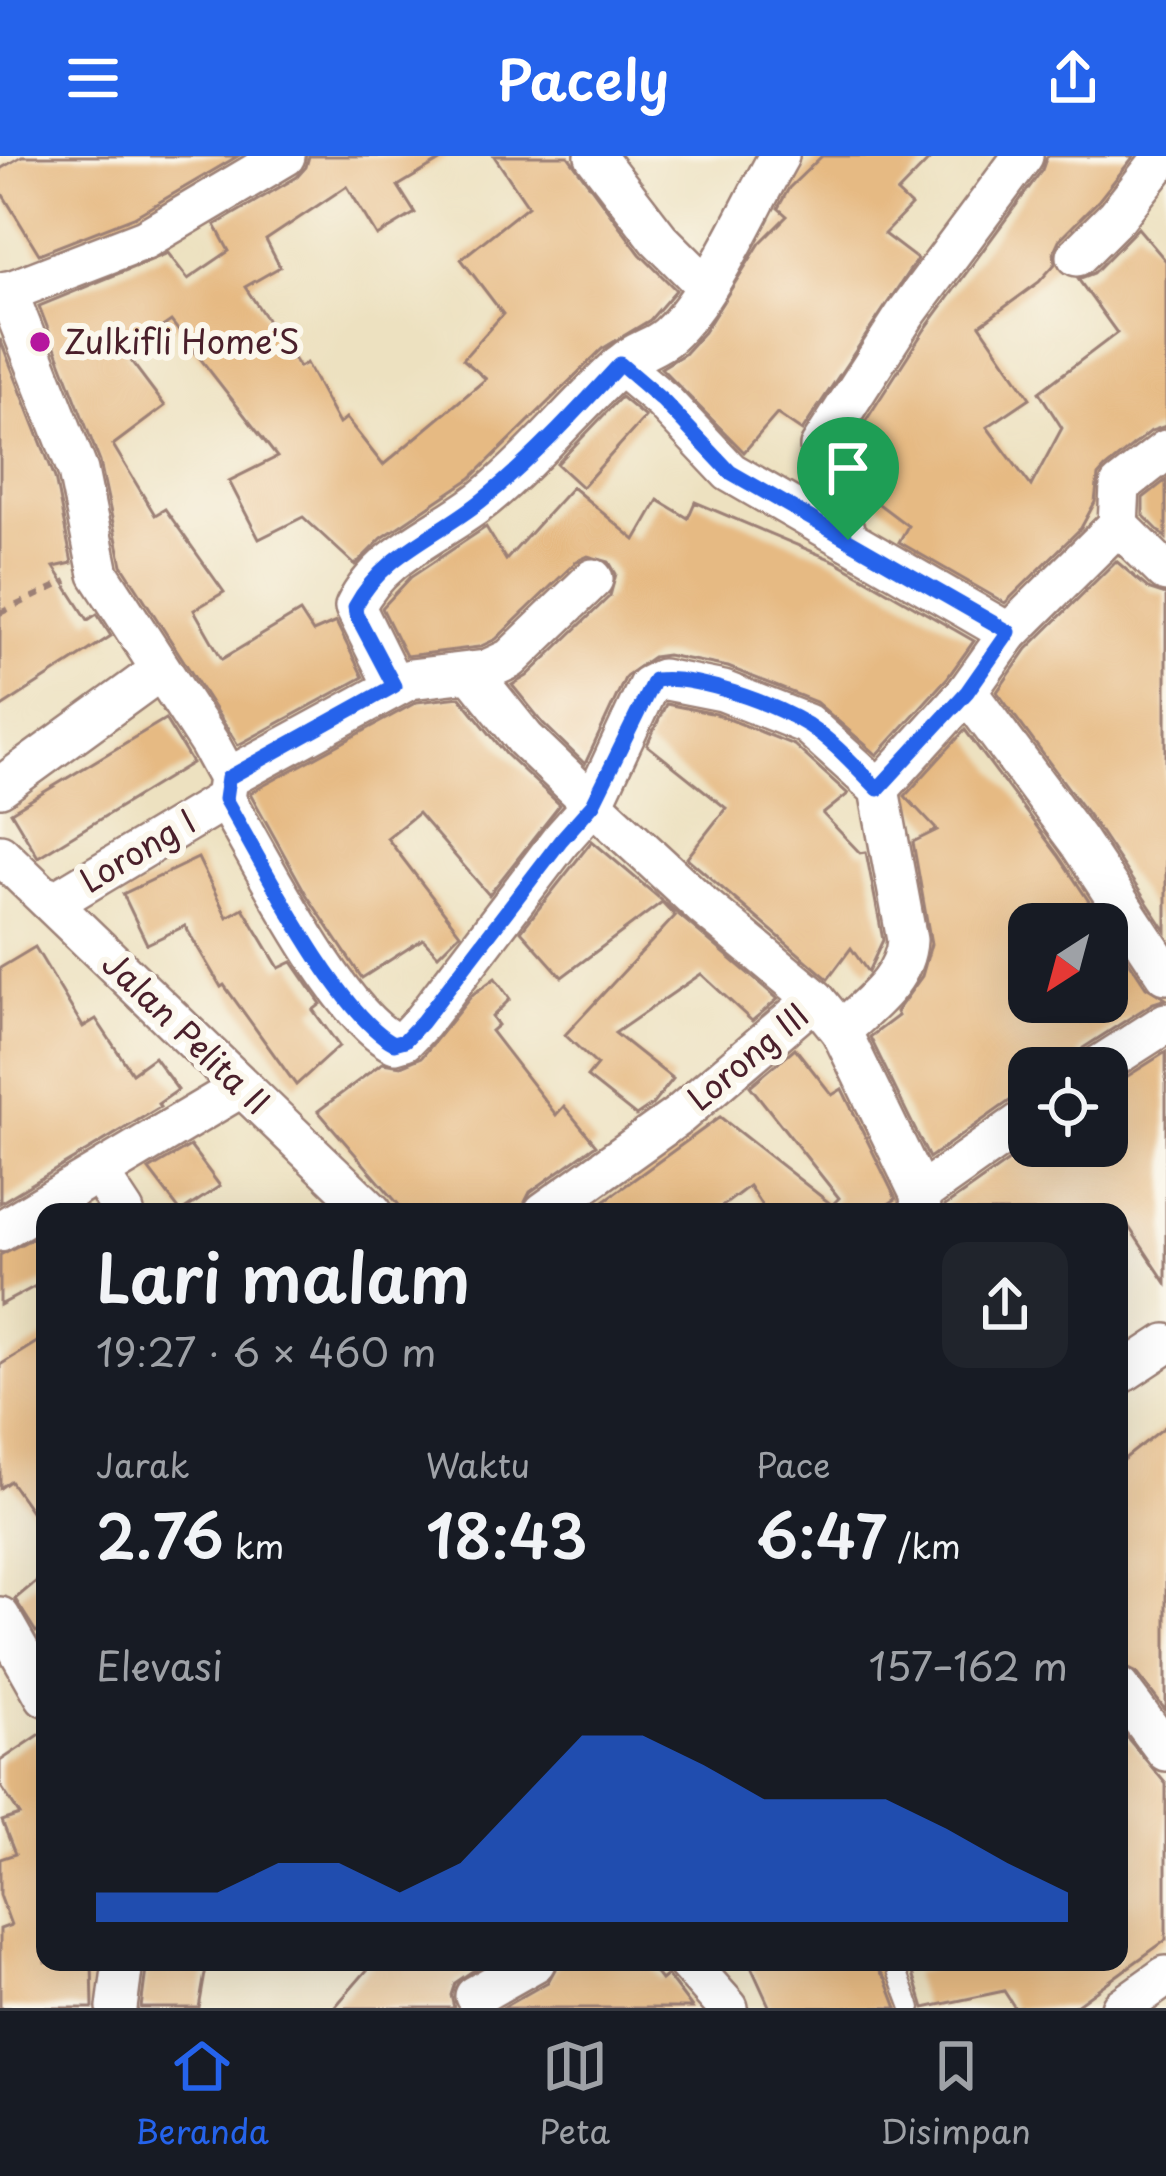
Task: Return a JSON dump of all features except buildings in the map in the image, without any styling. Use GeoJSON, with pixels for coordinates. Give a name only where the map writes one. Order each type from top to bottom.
{"type":"FeatureCollection","features":[{"type":"Feature","properties":{"kind":"street"},"geometry":{"type":"LineString","coordinates":[[285,156],[145,239],[3,293],[78,471],[97,567],[122,615],[199,727],[227,789],[341,994],[382,1037],[394,1043],[405,1040],[593,804],[647,686],[662,679],[723,691],[792,717],[826,738],[878,789],[907,940],[906,960],[841,1031]]}},
{"type":"Feature","properties":{"kind":"street"},"geometry":{"type":"LineString","coordinates":[[595,156],[659,239],[706,286]]}},
{"type":"Feature","properties":{"kind":"street"},"geometry":{"type":"LineString","coordinates":[[394,686],[356,614],[355,607],[372,580],[390,561],[470,510],[520,468],[635,351],[669,335],[706,286],[779,156]]}},
{"type":"Feature","properties":{"kind":"street"},"geometry":{"type":"LineString","coordinates":[[848,540],[824,478],[820,447],[905,315],[1022,156]]}},
{"type":"Feature","properties":{"kind":"street"},"geometry":{"type":"LineString","coordinates":[[1077,256],[1117,216],[1164,156]]}},
{"type":"Feature","properties":{"kind":"street"},"geometry":{"type":"LineString","coordinates":[[620,364],[663,401],[730,472],[1009,632]]}},
{"type":"Feature","properties":{"kind":"street"},"geometry":{"type":"LineString","coordinates":[[878,789],[967,692],[1009,632],[1118,526],[1120,486],[1166,450]]}},
{"type":"Feature","properties":{"kind":"street"},"geometry":{"type":"LineString","coordinates":[[1118,526],[1166,572]]}},
{"type":"Feature","properties":{"kind":"street","name":"Lorong I"},"geometry":{"type":"LineString","coordinates":[[52,903],[394,686],[434,674],[486,670],[510,659],[593,579]]}},
{"type":"Feature","properties":{"kind":"street"},"geometry":{"type":"LineString","coordinates":[[471,672],[525,740],[702,904],[815,999]]}},
{"type":"Feature","properties":{"kind":"street"},"geometry":{"type":"LineString","coordinates":[[0,787],[147,680]]}},
{"type":"Feature","properties":{"kind":"street"},"geometry":{"type":"LineString","coordinates":[[967,692],[1078,841],[1166,974]]}},
{"type":"Feature","properties":{"kind":"street","name":"Jalan Pelita II"},"geometry":{"type":"LineString","coordinates":[[0,854],[362,1203]]}},
{"type":"Feature","properties":{"kind":"street","name":"Lorong III"},"geometry":{"type":"LineString","coordinates":[[557,1203],[678,1116],[815,999],[841,1031],[920,1203]]}},
{"type":"Feature","properties":{"kind":"street"},"geometry":{"type":"LineString","coordinates":[[1128,1048],[1166,1024]]}},
{"type":"Feature","properties":{"kind":"street"},"geometry":{"type":"LineString","coordinates":[[49,1203],[240,1088]]}},
{"type":"Feature","properties":{"kind":"street"},"geometry":{"type":"LineString","coordinates":[[920,1203],[1008,1134]]}},
{"type":"Feature","properties":{"kind":"street"},"geometry":{"type":"LineString","coordinates":[[99,1174],[118,1203]]}},
{"type":"Feature","properties":{"kind":"street"},"geometry":{"type":"LineString","coordinates":[[0,1231],[36,1210]]}},
{"type":"Feature","properties":{"kind":"street"},"geometry":{"type":"LineString","coordinates":[[1128,1369],[1166,1344]]}},
{"type":"Feature","properties":{"kind":"street"},"geometry":{"type":"LineString","coordinates":[[0,1617],[24,1681]]}},
{"type":"Feature","properties":{"kind":"street"},"geometry":{"type":"LineString","coordinates":[[1128,1710],[1165,1748]]}},
{"type":"Feature","properties":{"kind":"street"},"geometry":{"type":"LineString","coordinates":[[117,2008],[122,1971]]}},
{"type":"Feature","properties":{"kind":"street"},"geometry":{"type":"LineString","coordinates":[[475,1996],[519,1971]]}},
{"type":"Feature","properties":{"kind":"street"},"geometry":{"type":"LineString","coordinates":[[694,1971],[728,2008]]}},
{"type":"Feature","properties":{"kind":"street"},"geometry":{"type":"LineString","coordinates":[[1121,2008],[1166,1976]]}},
{"type":"Feature","properties":{"kind":"lane"},"geometry":{"type":"LineString","coordinates":[[897,1971],[911,2008]]}},
{"type":"Feature","properties":{"kind":"path"},"geometry":{"type":"LineString","coordinates":[[0,613],[97,567]]}},
{"type":"Feature","properties":{"kind":"place","name":"Zulkifli Home'S"},"geometry":{"type":"Point","coordinates":[40,342]}},
{"type":"Feature","properties":{"kind":"route"},"geometry":{"type":"LineString","coordinates":[[620,364],[663,401],[730,472],[848,540],[1009,632],[967,692],[878,789],[807,724],[723,691],[654,680],[647,686],[593,804],[422,1022],[405,1040],[394,1043],[365,1021],[341,994],[225,799],[228,778],[394,686],[355,607],[381,568],[470,510],[520,468],[620,364]]}}]}
